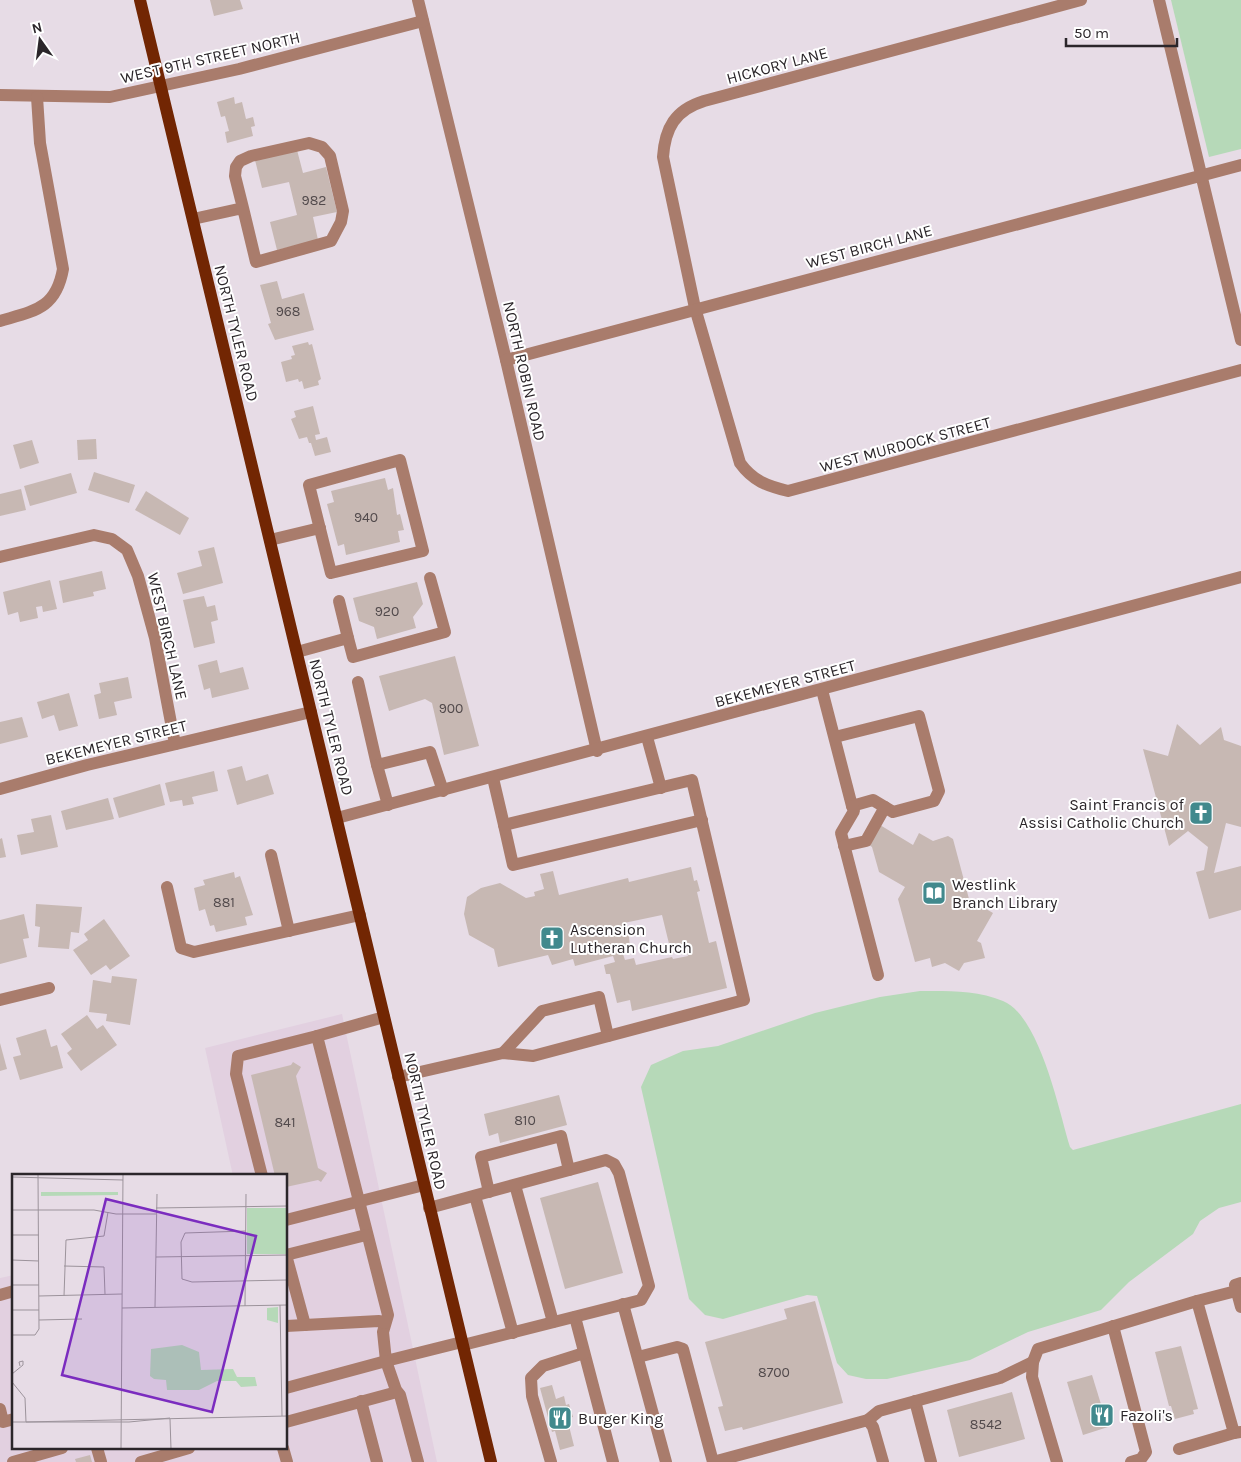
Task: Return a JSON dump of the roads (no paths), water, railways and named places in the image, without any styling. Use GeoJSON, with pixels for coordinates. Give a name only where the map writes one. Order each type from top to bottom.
{"type":"FeatureCollection","features":[{"type":"Feature","properties":{"kind":"main road","name":"NORTH TYLER ROAD"},"geometry":{"type":"LineString","coordinates":[[140,0],[491,1462]]}},
{"type":"Feature","properties":{"kind":"street","name":"NORTH ROBIN ROAD"},"geometry":{"type":"LineString","coordinates":[[418,0],[506,360],[597,751]]}},
{"type":"Feature","properties":{"kind":"street","name":"HICKORY LANE"},"geometry":{"type":"LineString","coordinates":[[695,308],[663,158],[664,140],[670,126],[682,110],[704,101],[1081,0]]}},
{"type":"Feature","properties":{"kind":"street"},"geometry":{"type":"LineString","coordinates":[[1160,0],[1241,340]]}},
{"type":"Feature","properties":{"kind":"street","name":"WEST 9TH STREET NORTH"},"geometry":{"type":"LineString","coordinates":[[0,96],[110,97],[239,69],[423,21]]}},
{"type":"Feature","properties":{"kind":"street"},"geometry":{"type":"LineString","coordinates":[[0,321],[45,305],[53,298],[60,284],[63,269],[40,142],[37,97]]}},
{"type":"Feature","properties":{"kind":"street"},"geometry":{"type":"LineString","coordinates":[[309,143],[322,147],[330,156],[343,211],[341,222],[331,241],[256,262],[242,208],[236,176],[236,167],[240,161],[250,156],[309,143]]}},
{"type":"Feature","properties":{"kind":"street","name":"WEST BIRCH LANE"},"geometry":{"type":"LineString","coordinates":[[506,360],[695,308],[1241,164]]}},
{"type":"Feature","properties":{"kind":"street"},"geometry":{"type":"LineString","coordinates":[[193,220],[242,208]]}},
{"type":"Feature","properties":{"kind":"street","name":"WEST MURDOCK STREET"},"geometry":{"type":"LineString","coordinates":[[695,308],[740,463],[749,476],[766,486],[788,491],[830,482],[1241,370]]}},
{"type":"Feature","properties":{"kind":"street"},"geometry":{"type":"LineString","coordinates":[[400,460],[422,550],[331,573],[320,528],[309,484],[400,460]]}},
{"type":"Feature","properties":{"kind":"street"},"geometry":{"type":"LineString","coordinates":[[270,540],[320,528]]}},
{"type":"Feature","properties":{"kind":"street","name":"WEST BIRCH LANE"},"geometry":{"type":"LineString","coordinates":[[0,557],[94,535],[112,539],[127,550],[138,576],[155,638],[175,744]]}},
{"type":"Feature","properties":{"kind":"street","name":"BEKEMEYER STREET"},"geometry":{"type":"LineString","coordinates":[[337,818],[597,751],[1241,577]]}},
{"type":"Feature","properties":{"kind":"street"},"geometry":{"type":"LineString","coordinates":[[339,601],[353,657],[445,632],[430,578]]}},
{"type":"Feature","properties":{"kind":"street"},"geometry":{"type":"LineString","coordinates":[[297,652],[348,638]]}},
{"type":"Feature","properties":{"kind":"street"},"geometry":{"type":"LineString","coordinates":[[358,682],[388,805]]}},
{"type":"Feature","properties":{"kind":"street"},"geometry":{"type":"LineString","coordinates":[[822,690],[854,811],[841,832],[878,975]]}},
{"type":"Feature","properties":{"kind":"street","name":"BEKEMEYER STREET"},"geometry":{"type":"LineString","coordinates":[[0,789],[175,744],[311,712]]}},
{"type":"Feature","properties":{"kind":"street"},"geometry":{"type":"LineString","coordinates":[[834,738],[919,716],[940,791],[934,801],[893,812],[872,800],[852,806]]}},
{"type":"Feature","properties":{"kind":"street"},"geometry":{"type":"LineString","coordinates":[[647,737],[661,788]]}},
{"type":"Feature","properties":{"kind":"street"},"geometry":{"type":"LineString","coordinates":[[377,765],[430,752],[443,791]]}},
{"type":"Feature","properties":{"kind":"street"},"geometry":{"type":"LineString","coordinates":[[493,778],[513,865],[702,820]]}},
{"type":"Feature","properties":{"kind":"street"},"geometry":{"type":"LineString","coordinates":[[398,1077],[503,1053],[533,1056],[744,1000],[692,780],[504,825]]}},
{"type":"Feature","properties":{"kind":"street"},"geometry":{"type":"LineString","coordinates":[[844,846],[866,841],[885,808]]}},
{"type":"Feature","properties":{"kind":"street"},"geometry":{"type":"LineString","coordinates":[[271,855],[289,931]]}},
{"type":"Feature","properties":{"kind":"street"},"geometry":{"type":"LineString","coordinates":[[167,887],[181,948],[194,952],[360,915]]}},
{"type":"Feature","properties":{"kind":"street"},"geometry":{"type":"LineString","coordinates":[[0,1000],[49,988]]}},
{"type":"Feature","properties":{"kind":"street"},"geometry":{"type":"LineString","coordinates":[[503,1053],[542,1011],[599,997],[608,1036]]}},
{"type":"Feature","properties":{"kind":"street"},"geometry":{"type":"LineString","coordinates":[[261,1174],[236,1074],[238,1056],[384,1017]]}},
{"type":"Feature","properties":{"kind":"street"},"geometry":{"type":"LineString","coordinates":[[317,1036],[366,1235],[388,1315],[383,1348],[386,1361],[418,1462]]}},
{"type":"Feature","properties":{"kind":"street"},"geometry":{"type":"LineString","coordinates":[[489,1192],[481,1157],[561,1136],[569,1170]]}},
{"type":"Feature","properties":{"kind":"street"},"geometry":{"type":"LineString","coordinates":[[288,1387],[386,1361],[640,1300],[649,1286],[619,1173],[614,1164],[606,1160],[429,1208]]}},
{"type":"Feature","properties":{"kind":"street"},"geometry":{"type":"LineString","coordinates":[[288,1220],[424,1185]]}},
{"type":"Feature","properties":{"kind":"street"},"geometry":{"type":"LineString","coordinates":[[515,1185],[553,1322]]}},
{"type":"Feature","properties":{"kind":"street"},"geometry":{"type":"LineString","coordinates":[[475,1196],[513,1332]]}},
{"type":"Feature","properties":{"kind":"street"},"geometry":{"type":"LineString","coordinates":[[288,1254],[366,1235]]}},
{"type":"Feature","properties":{"kind":"street"},"geometry":{"type":"LineString","coordinates":[[288,1262],[305,1325]]}},
{"type":"Feature","properties":{"kind":"street"},"geometry":{"type":"LineString","coordinates":[[1057,1462],[1032,1377],[1033,1362],[1038,1349],[1239,1287],[1241,1307]]}},
{"type":"Feature","properties":{"kind":"street"},"geometry":{"type":"LineString","coordinates":[[1179,1448],[1238,1432],[1197,1301]]}},
{"type":"Feature","properties":{"kind":"street"},"geometry":{"type":"LineString","coordinates":[[623,1304],[666,1462]]}},
{"type":"Feature","properties":{"kind":"street"},"geometry":{"type":"LineString","coordinates":[[575,1317],[613,1462]]}},
{"type":"Feature","properties":{"kind":"street"},"geometry":{"type":"LineString","coordinates":[[288,1326],[378,1321],[386,1323]]}},
{"type":"Feature","properties":{"kind":"street"},"geometry":{"type":"LineString","coordinates":[[1113,1326],[1146,1452],[1141,1459],[1131,1462]]}},
{"type":"Feature","properties":{"kind":"street"},"geometry":{"type":"LineString","coordinates":[[638,1357],[677,1348],[683,1349],[713,1462],[749,1457],[868,1420],[879,1411],[1000,1378],[1033,1362]]}},
{"type":"Feature","properties":{"kind":"street"},"geometry":{"type":"LineString","coordinates":[[551,1462],[532,1396],[531,1378],[535,1371],[543,1366],[584,1353]]}},
{"type":"Feature","properties":{"kind":"street"},"geometry":{"type":"LineString","coordinates":[[288,1421],[397,1392]]}},
{"type":"Feature","properties":{"kind":"street"},"geometry":{"type":"LineString","coordinates":[[361,1401],[378,1462]]}},
{"type":"Feature","properties":{"kind":"street"},"geometry":{"type":"LineString","coordinates":[[915,1401],[931,1462]]}},
{"type":"Feature","properties":{"kind":"street"},"geometry":{"type":"LineString","coordinates":[[0,1409],[3,1422],[12,1420]]}},
{"type":"Feature","properties":{"kind":"street"},"geometry":{"type":"LineString","coordinates":[[868,1420],[873,1427],[883,1462]]}},
{"type":"Feature","properties":{"kind":"street"},"geometry":{"type":"LineString","coordinates":[[13,1462],[55,1450]]}},
{"type":"Feature","properties":{"kind":"street"},"geometry":{"type":"LineString","coordinates":[[141,1462],[182,1454]]}},
{"type":"Feature","properties":{"kind":"place","name":"Saint Francis of Assisi Catholic Church"},"geometry":{"type":"Point","coordinates":[1201,813]}},
{"type":"Feature","properties":{"kind":"place","name":"Westlink Branch Library"},"geometry":{"type":"Point","coordinates":[934,893]}},
{"type":"Feature","properties":{"kind":"place","name":"Ascension Lutheran Church"},"geometry":{"type":"Point","coordinates":[552,938]}},
{"type":"Feature","properties":{"kind":"place","name":"Fazoli's"},"geometry":{"type":"Point","coordinates":[1102,1415]}},
{"type":"Feature","properties":{"kind":"place","name":"Burger King"},"geometry":{"type":"Point","coordinates":[560,1418]}}]}
